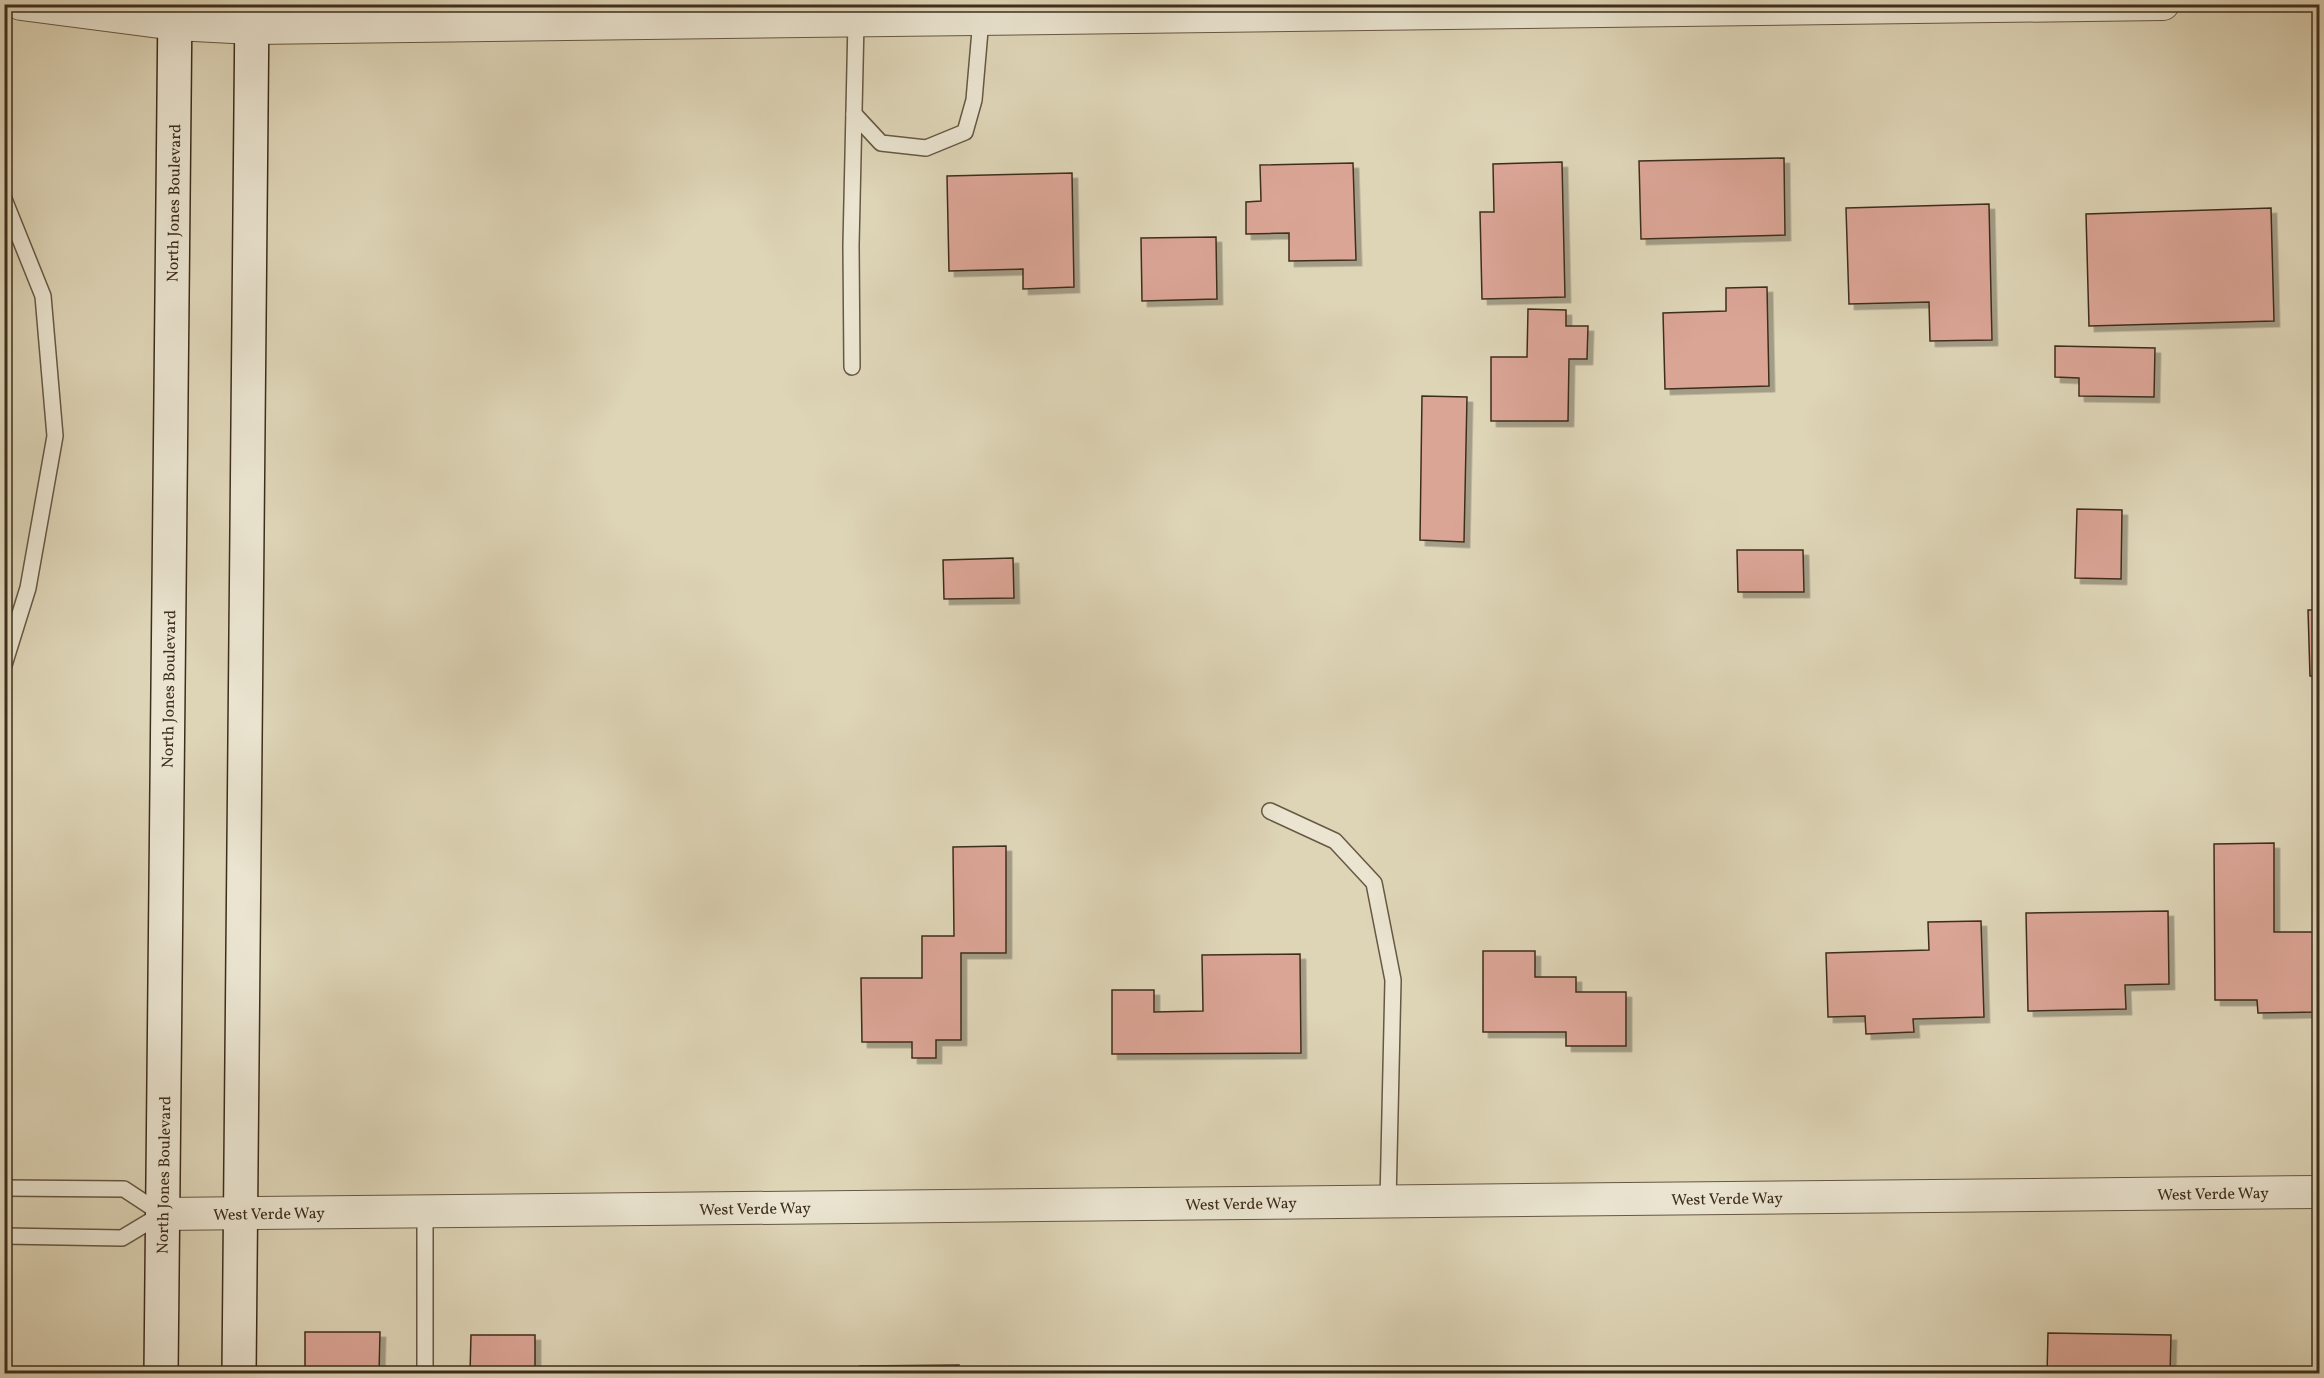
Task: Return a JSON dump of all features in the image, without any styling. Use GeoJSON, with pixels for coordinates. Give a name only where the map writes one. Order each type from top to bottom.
{"type":"FeatureCollection","features":[{"type":"Feature","properties":{"kind":"main road","name":"North Jones Boulevard"},"geometry":{"type":"LineString","coordinates":[[161,1374],[175,14]]}},
{"type":"Feature","properties":{"kind":"main road"},"geometry":{"type":"LineString","coordinates":[[239,1374],[252,16]]}},
{"type":"Feature","properties":{"kind":"street"},"geometry":{"type":"LineString","coordinates":[[21,4],[175,14],[252,16],[648,14],[856,21],[2163,4]]}},
{"type":"Feature","properties":{"kind":"street","name":"West Verde Way"},"geometry":{"type":"LineString","coordinates":[[162,1214],[2319,1192]]}},
{"type":"Feature","properties":{"kind":"lane"},"geometry":{"type":"LineString","coordinates":[[854,114],[881,143],[927,148],[965,132],[974,100],[981,19]]}},
{"type":"Feature","properties":{"kind":"lane"},"geometry":{"type":"LineString","coordinates":[[852,367],[851,245],[856,21]]}},
{"type":"Feature","properties":{"kind":"lane"},"geometry":{"type":"LineString","coordinates":[[4,199],[43,296],[55,436],[28,588],[4,665]]}},
{"type":"Feature","properties":{"kind":"lane"},"geometry":{"type":"LineString","coordinates":[[1270,811],[1335,841],[1374,883],[1393,980],[1388,1202]]}},
{"type":"Feature","properties":{"kind":"lane"},"geometry":{"type":"LineString","coordinates":[[4,1188],[124,1190],[162,1214],[122,1238],[4,1236]]}},
{"type":"Feature","properties":{"kind":"lane"},"geometry":{"type":"LineString","coordinates":[[425,1212],[425,1374]]}},
{"type":"Feature","properties":{"kind":"building"},"geometry":{"type":"Polygon","coordinates":[[[1784,158],[1785,235],[1641,239],[1639,161],[1784,158]]]}},
{"type":"Feature","properties":{"kind":"building"},"geometry":{"type":"Polygon","coordinates":[[[1562,162],[1565,297],[1482,299],[1480,212],[1494,212],[1493,164],[1562,162]]]}},
{"type":"Feature","properties":{"kind":"building"},"geometry":{"type":"Polygon","coordinates":[[[1353,163],[1356,260],[1289,261],[1289,233],[1246,234],[1246,202],[1261,201],[1260,165],[1353,163]]]}},
{"type":"Feature","properties":{"kind":"building"},"geometry":{"type":"Polygon","coordinates":[[[1072,173],[1074,287],[1023,289],[1023,269],[949,271],[947,176],[1072,173]]]}},
{"type":"Feature","properties":{"kind":"building"},"geometry":{"type":"Polygon","coordinates":[[[1989,204],[1992,340],[1930,341],[1929,302],[1849,304],[1846,208],[1989,204]]]}},
{"type":"Feature","properties":{"kind":"building"},"geometry":{"type":"Polygon","coordinates":[[[2271,208],[2274,321],[2089,326],[2086,214],[2271,208]]]}},
{"type":"Feature","properties":{"kind":"building"},"geometry":{"type":"Polygon","coordinates":[[[1216,237],[1217,299],[1142,301],[1141,238],[1216,237]]]}},
{"type":"Feature","properties":{"kind":"building"},"geometry":{"type":"Polygon","coordinates":[[[1767,287],[1769,386],[1665,389],[1663,313],[1726,311],[1726,288],[1767,287]]]}},
{"type":"Feature","properties":{"kind":"building"},"geometry":{"type":"Polygon","coordinates":[[[1528,309],[1566,310],[1566,326],[1588,326],[1587,359],[1569,359],[1568,421],[1491,421],[1491,357],[1527,357],[1528,309]]]}},
{"type":"Feature","properties":{"kind":"building"},"geometry":{"type":"Polygon","coordinates":[[[2055,346],[2155,348],[2154,397],[2079,396],[2079,378],[2055,377],[2055,346]]]}},
{"type":"Feature","properties":{"kind":"building"},"geometry":{"type":"Polygon","coordinates":[[[1422,396],[1467,397],[1464,542],[1420,540],[1422,396]]]}},
{"type":"Feature","properties":{"kind":"building"},"geometry":{"type":"Polygon","coordinates":[[[2077,509],[2122,510],[2121,579],[2075,578],[2077,509]]]}},
{"type":"Feature","properties":{"kind":"building"},"geometry":{"type":"Polygon","coordinates":[[[1737,550],[1803,550],[1804,592],[1738,592],[1737,550]]]}},
{"type":"Feature","properties":{"kind":"building"},"geometry":{"type":"Polygon","coordinates":[[[1013,558],[1014,598],[944,599],[943,560],[1013,558]]]}},
{"type":"Feature","properties":{"kind":"building"},"geometry":{"type":"Polygon","coordinates":[[[2308,610],[2320,610],[2320,676],[2310,676],[2308,610]]]}},
{"type":"Feature","properties":{"kind":"building"},"geometry":{"type":"Polygon","coordinates":[[[2274,843],[2274,932],[2320,932],[2320,984],[2315,984],[2315,1012],[2258,1013],[2257,1000],[2215,1000],[2214,844],[2274,843]]]}},
{"type":"Feature","properties":{"kind":"building"},"geometry":{"type":"Polygon","coordinates":[[[1006,846],[1006,953],[961,953],[961,1040],[936,1040],[936,1058],[912,1058],[912,1042],[862,1042],[861,978],[922,978],[922,936],[954,936],[953,847],[1006,846]]]}},
{"type":"Feature","properties":{"kind":"building"},"geometry":{"type":"Polygon","coordinates":[[[2168,911],[2169,984],[2125,985],[2126,1009],[2028,1011],[2026,913],[2168,911]]]}},
{"type":"Feature","properties":{"kind":"building"},"geometry":{"type":"Polygon","coordinates":[[[1981,921],[1984,1017],[1913,1019],[1914,1032],[1866,1034],[1865,1016],[1828,1017],[1826,953],[1929,950],[1928,922],[1981,921]]]}},
{"type":"Feature","properties":{"kind":"building"},"geometry":{"type":"Polygon","coordinates":[[[1483,951],[1535,951],[1535,977],[1576,977],[1576,992],[1626,992],[1626,1046],[1566,1046],[1566,1032],[1483,1032],[1483,951]]]}},
{"type":"Feature","properties":{"kind":"building"},"geometry":{"type":"Polygon","coordinates":[[[1300,954],[1301,1053],[1112,1054],[1112,990],[1154,990],[1154,1012],[1203,1011],[1202,955],[1300,954]]]}},
{"type":"Feature","properties":{"kind":"building"},"geometry":{"type":"Polygon","coordinates":[[[305,1332],[380,1332],[379,1374],[305,1374],[305,1332]]]}},
{"type":"Feature","properties":{"kind":"building"},"geometry":{"type":"Polygon","coordinates":[[[2048,1333],[2171,1335],[2170,1374],[2047,1374],[2048,1333]]]}},
{"type":"Feature","properties":{"kind":"building"},"geometry":{"type":"Polygon","coordinates":[[[471,1335],[535,1335],[535,1374],[470,1374],[471,1335]]]}},
{"type":"Feature","properties":{"kind":"building"},"geometry":{"type":"Polygon","coordinates":[[[959,1365],[959,1374],[860,1374],[860,1366],[959,1365]]]}},
{"type":"Feature","properties":{"kind":"building"},"geometry":{"type":"Polygon","coordinates":[[[1338,1369],[1338,1374],[1189,1374],[1189,1370],[1338,1369]]]}}]}
